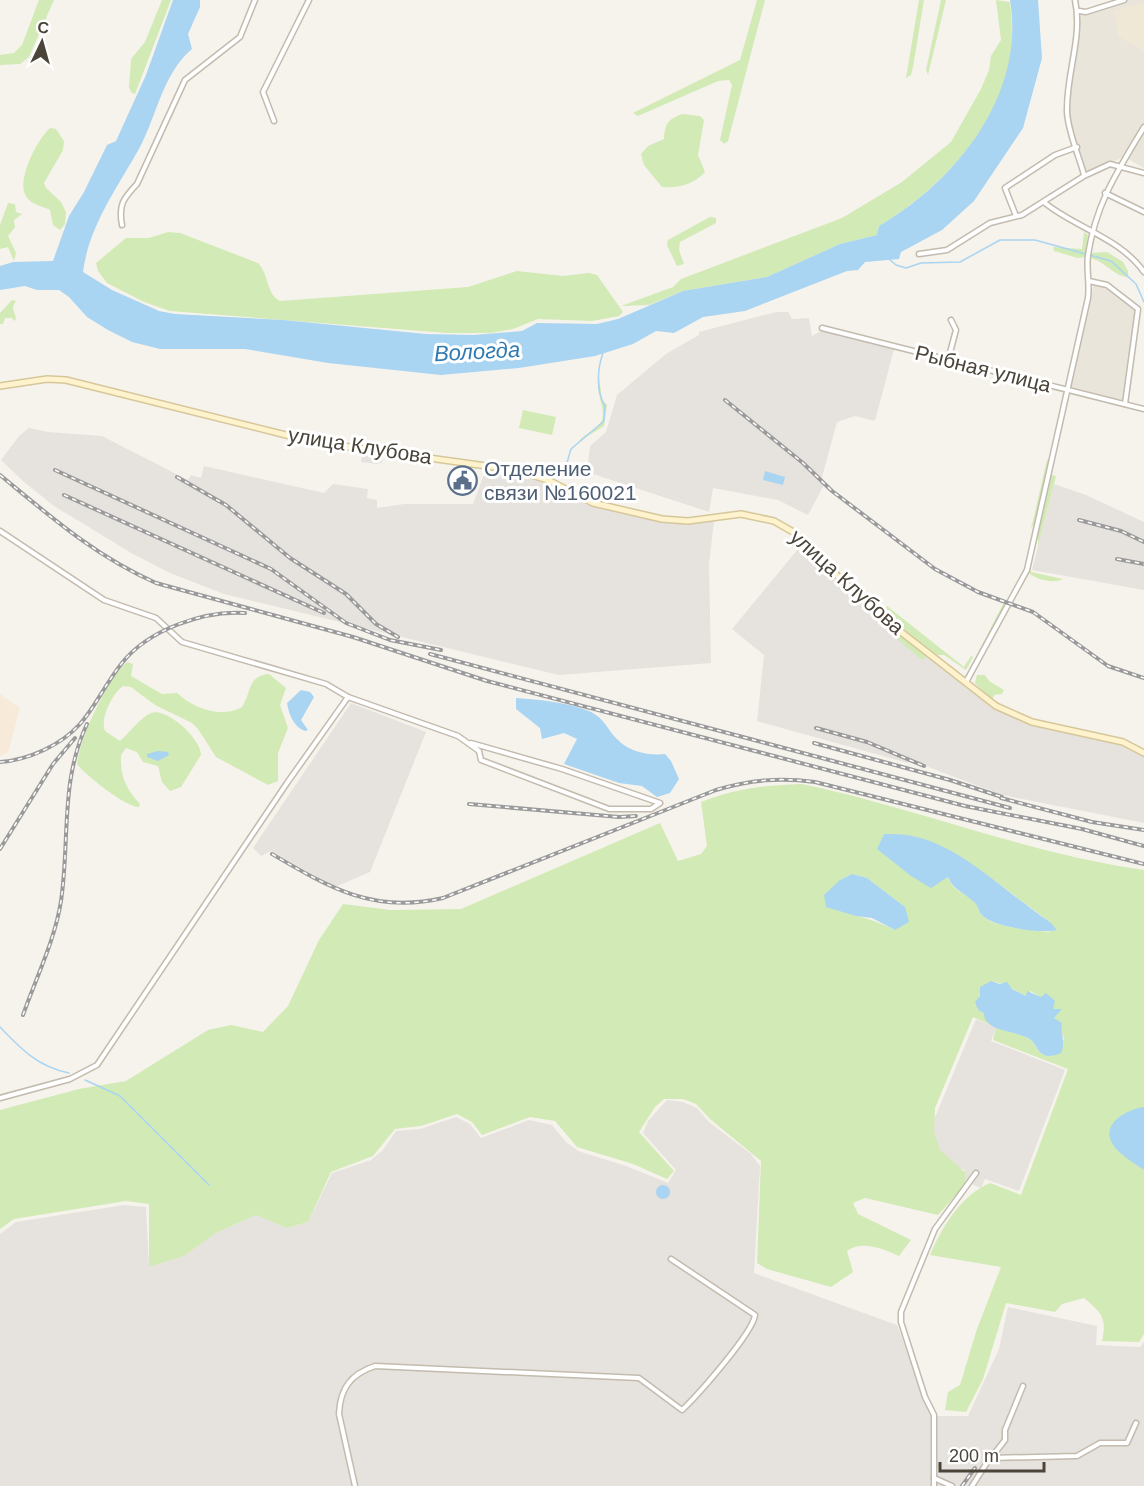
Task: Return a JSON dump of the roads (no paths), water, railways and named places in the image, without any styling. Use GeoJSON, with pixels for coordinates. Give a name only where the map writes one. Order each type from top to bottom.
{"type":"FeatureCollection","features":[{"type":"Feature","properties":{"kind":"main road","name":"улица Клубова"},"geometry":{"type":"LineString","coordinates":[[0,386],[48,379],[66,380],[314,442],[515,470],[545,478],[586,501],[662,519],[684,521],[741,514],[769,519],[790,529],[877,612],[996,706],[1017,717],[1123,742],[1144,753]]}},
{"type":"Feature","properties":{"kind":"street"},"geometry":{"type":"LineString","coordinates":[[122,225],[120,214],[123,196],[137,184],[185,80],[206,61],[240,37],[255,0]]}},
{"type":"Feature","properties":{"kind":"street"},"geometry":{"type":"LineString","coordinates":[[274,121],[263,92],[309,0]]}},
{"type":"Feature","properties":{"kind":"street"},"geometry":{"type":"LineString","coordinates":[[1075,0],[1078,10],[1078,37],[1067,110],[1084,176]]}},
{"type":"Feature","properties":{"kind":"street"},"geometry":{"type":"LineString","coordinates":[[1078,10],[1086,12],[1124,0]]}},
{"type":"Feature","properties":{"kind":"street"},"geometry":{"type":"LineString","coordinates":[[966,682],[1027,570],[1089,281],[1088,258],[1093,232],[1105,193],[1144,127]]}},
{"type":"Feature","properties":{"kind":"street"},"geometry":{"type":"LineString","coordinates":[[1017,217],[1005,188],[1056,155],[1077,147]]}},
{"type":"Feature","properties":{"kind":"street"},"geometry":{"type":"LineString","coordinates":[[919,254],[940,251],[953,246],[990,223],[1002,218],[1017,217],[1045,202],[1084,176],[1110,164],[1144,173]]}},
{"type":"Feature","properties":{"kind":"street"},"geometry":{"type":"LineString","coordinates":[[1105,193],[1144,212]]}},
{"type":"Feature","properties":{"kind":"street"},"geometry":{"type":"LineString","coordinates":[[1045,202],[1077,226],[1093,232],[1127,253],[1144,272]]}},
{"type":"Feature","properties":{"kind":"street"},"geometry":{"type":"LineString","coordinates":[[1089,281],[1107,285],[1138,309],[1125,404]]}},
{"type":"Feature","properties":{"kind":"street"},"geometry":{"type":"LineString","coordinates":[[948,360],[956,330],[951,320]]}},
{"type":"Feature","properties":{"kind":"street","name":"Рыбная улица"},"geometry":{"type":"LineString","coordinates":[[822,328],[1144,409]]}},
{"type":"Feature","properties":{"kind":"street"},"geometry":{"type":"LineString","coordinates":[[0,531],[104,600],[156,618],[182,642],[326,684],[348,697],[458,735],[479,751],[481,760],[609,809],[651,809],[660,803],[562,769],[471,743]]}},
{"type":"Feature","properties":{"kind":"street"},"geometry":{"type":"LineString","coordinates":[[0,1098],[70,1078],[97,1065],[348,697]]}},
{"type":"Feature","properties":{"kind":"street"},"geometry":{"type":"LineString","coordinates":[[934,1486],[934,1415],[925,1397],[901,1322],[901,1312],[935,1229],[976,1173]]}},
{"type":"Feature","properties":{"kind":"street"},"geometry":{"type":"LineString","coordinates":[[355,1486],[339,1414],[342,1393],[346,1385],[365,1369],[387,1365],[639,1378],[682,1410],[697,1396],[755,1318],[753,1312],[671,1259]]}},
{"type":"Feature","properties":{"kind":"street"},"geometry":{"type":"LineString","coordinates":[[972,1486],[1005,1440],[1005,1430],[1023,1386]]}},
{"type":"Feature","properties":{"kind":"street"},"geometry":{"type":"LineString","coordinates":[[990,1458],[1077,1456],[1100,1443],[1127,1443],[1136,1423]]}},
{"type":"Feature","properties":{"kind":"street"},"geometry":{"type":"LineString","coordinates":[[934,1478],[952,1486]]}},
{"type":"Feature","properties":{"kind":"water","name":"Вологда"},"geometry":{"type":"Polygon","coordinates":[[[173,0],[200,0],[200,7],[188,34],[192,49],[182,59],[167,82],[146,135],[98,222],[91,238],[83,272],[112,290],[159,311],[175,314],[283,320],[426,334],[473,335],[522,331],[537,323],[597,324],[618,319],[683,291],[767,277],[840,244],[877,235],[879,226],[934,185],[959,160],[979,132],[996,101],[1007,69],[1012,35],[1010,0],[1038,0],[1042,58],[1023,128],[974,201],[942,230],[901,252],[899,259],[865,262],[858,270],[847,271],[745,311],[703,317],[674,333],[656,331],[633,344],[595,356],[519,368],[441,375],[328,363],[245,349],[160,349],[132,342],[108,330],[87,317],[69,297],[59,290],[37,290],[25,286],[0,290],[0,266],[13,262],[53,261],[69,216],[84,192],[107,145],[116,141],[146,75],[173,0]]]}},
{"type":"Feature","properties":{"kind":"water"},"geometry":{"type":"Polygon","coordinates":[[[765,471],[785,477],[783,485],[763,480],[765,471]]]}},
{"type":"Feature","properties":{"kind":"water"},"geometry":{"type":"Polygon","coordinates":[[[301,690],[310,692],[314,697],[301,720],[308,730],[305,731],[293,720],[287,703],[301,690]]]}},
{"type":"Feature","properties":{"kind":"water"},"geometry":{"type":"Polygon","coordinates":[[[516,698],[563,703],[589,711],[599,718],[628,748],[646,754],[665,754],[671,761],[679,779],[670,793],[657,797],[642,786],[619,783],[564,764],[577,739],[564,733],[542,739],[540,728],[516,709],[516,698]]]}},
{"type":"Feature","properties":{"kind":"water"},"geometry":{"type":"Polygon","coordinates":[[[158,751],[168,752],[169,755],[158,761],[147,757],[147,754],[158,751]]]}},
{"type":"Feature","properties":{"kind":"water"},"geometry":{"type":"Polygon","coordinates":[[[884,834],[912,836],[948,849],[984,872],[1050,922],[1057,930],[1040,931],[995,923],[981,914],[975,903],[956,888],[948,877],[931,888],[911,876],[877,849],[884,834]]]}},
{"type":"Feature","properties":{"kind":"water"},"geometry":{"type":"Polygon","coordinates":[[[852,874],[867,878],[905,907],[909,922],[895,930],[872,918],[826,907],[824,895],[840,880],[852,874]]]}},
{"type":"Feature","properties":{"kind":"water"},"geometry":{"type":"Polygon","coordinates":[[[991,981],[1000,984],[1007,982],[1012,989],[1026,996],[1027,991],[1041,997],[1046,993],[1055,1001],[1053,1009],[1062,1009],[1054,1018],[1062,1023],[1061,1053],[1051,1056],[1044,1055],[1026,1037],[990,1024],[984,1013],[978,1010],[975,1002],[980,996],[980,987],[991,981]]]}},
{"type":"Feature","properties":{"kind":"water"},"geometry":{"type":"Polygon","coordinates":[[[1144,1107],[1144,1170],[1126,1158],[1112,1143],[1110,1129],[1113,1123],[1124,1114],[1144,1107]]]}},
{"type":"Feature","properties":{"kind":"water"},"geometry":{"type":"Polygon","coordinates":[[[663,1185],[668,1187],[670,1192],[668,1197],[663,1199],[658,1197],[656,1192],[658,1187],[663,1185]]]}},
{"type":"Feature","properties":{"kind":"waterway"},"geometry":{"type":"LineString","coordinates":[[890,260],[906,268],[921,263],[960,262],[1000,240],[1035,240],[1111,261],[1136,284],[1144,302]]}},
{"type":"Feature","properties":{"kind":"waterway"},"geometry":{"type":"LineString","coordinates":[[564,473],[571,449],[604,421],[605,406],[598,380],[603,353]]}},
{"type":"Feature","properties":{"kind":"waterway"},"geometry":{"type":"LineString","coordinates":[[0,1027],[39,1062],[69,1073]]}},
{"type":"Feature","properties":{"kind":"waterway"},"geometry":{"type":"LineString","coordinates":[[85,1080],[120,1096],[209,1185]]}},
{"type":"Feature","properties":{"kind":"railway"},"geometry":{"type":"LineString","coordinates":[[725,400],[803,463],[832,491],[935,569],[978,592],[1033,612],[1108,666],[1144,678]]}},
{"type":"Feature","properties":{"kind":"railway"},"geometry":{"type":"LineString","coordinates":[[55,470],[271,569],[346,623],[390,640],[441,650]]}},
{"type":"Feature","properties":{"kind":"railway"},"geometry":{"type":"LineString","coordinates":[[0,475],[93,548],[156,583],[353,637],[487,681],[965,806],[1082,829],[1144,846]]}},
{"type":"Feature","properties":{"kind":"railway"},"geometry":{"type":"LineString","coordinates":[[177,477],[226,505],[290,558],[346,594],[376,624],[398,637]]}},
{"type":"Feature","properties":{"kind":"railway"},"geometry":{"type":"LineString","coordinates":[[64,495],[324,613]]}},
{"type":"Feature","properties":{"kind":"railway"},"geometry":{"type":"LineString","coordinates":[[1079,520],[1121,531],[1144,542]]}},
{"type":"Feature","properties":{"kind":"railway"},"geometry":{"type":"LineString","coordinates":[[1117,559],[1144,564]]}},
{"type":"Feature","properties":{"kind":"railway"},"geometry":{"type":"LineString","coordinates":[[0,762],[28,757],[72,732],[89,712],[122,663],[146,641],[178,624],[195,619],[212,615],[245,613]]}},
{"type":"Feature","properties":{"kind":"railway"},"geometry":{"type":"LineString","coordinates":[[430,654],[1010,808]]}},
{"type":"Feature","properties":{"kind":"railway"},"geometry":{"type":"LineString","coordinates":[[23,1015],[58,916],[64,878],[69,789],[78,745],[87,724]]}},
{"type":"Feature","properties":{"kind":"railway"},"geometry":{"type":"LineString","coordinates":[[816,728],[867,742],[924,766]]}},
{"type":"Feature","properties":{"kind":"railway"},"geometry":{"type":"LineString","coordinates":[[0,849],[53,764],[75,738]]}},
{"type":"Feature","properties":{"kind":"railway"},"geometry":{"type":"LineString","coordinates":[[814,743],[950,780],[1002,797]]}},
{"type":"Feature","properties":{"kind":"railway"},"geometry":{"type":"LineString","coordinates":[[272,854],[313,877],[353,895],[395,903],[418,902],[443,898],[716,790],[753,782],[789,780],[815,782],[1144,864]]}},
{"type":"Feature","properties":{"kind":"railway"},"geometry":{"type":"LineString","coordinates":[[1001,798],[1092,822],[1144,830]]}},
{"type":"Feature","properties":{"kind":"railway"},"geometry":{"type":"LineString","coordinates":[[469,804],[619,817],[636,816]]}},
{"type":"Feature","properties":{"kind":"railway"},"geometry":{"type":"LineString","coordinates":[[962,1486],[975,1468]]}},
{"type":"Feature","properties":{"kind":"place","name":"Отделение связи №160021"},"geometry":{"type":"Point","coordinates":[463,481]}}]}
